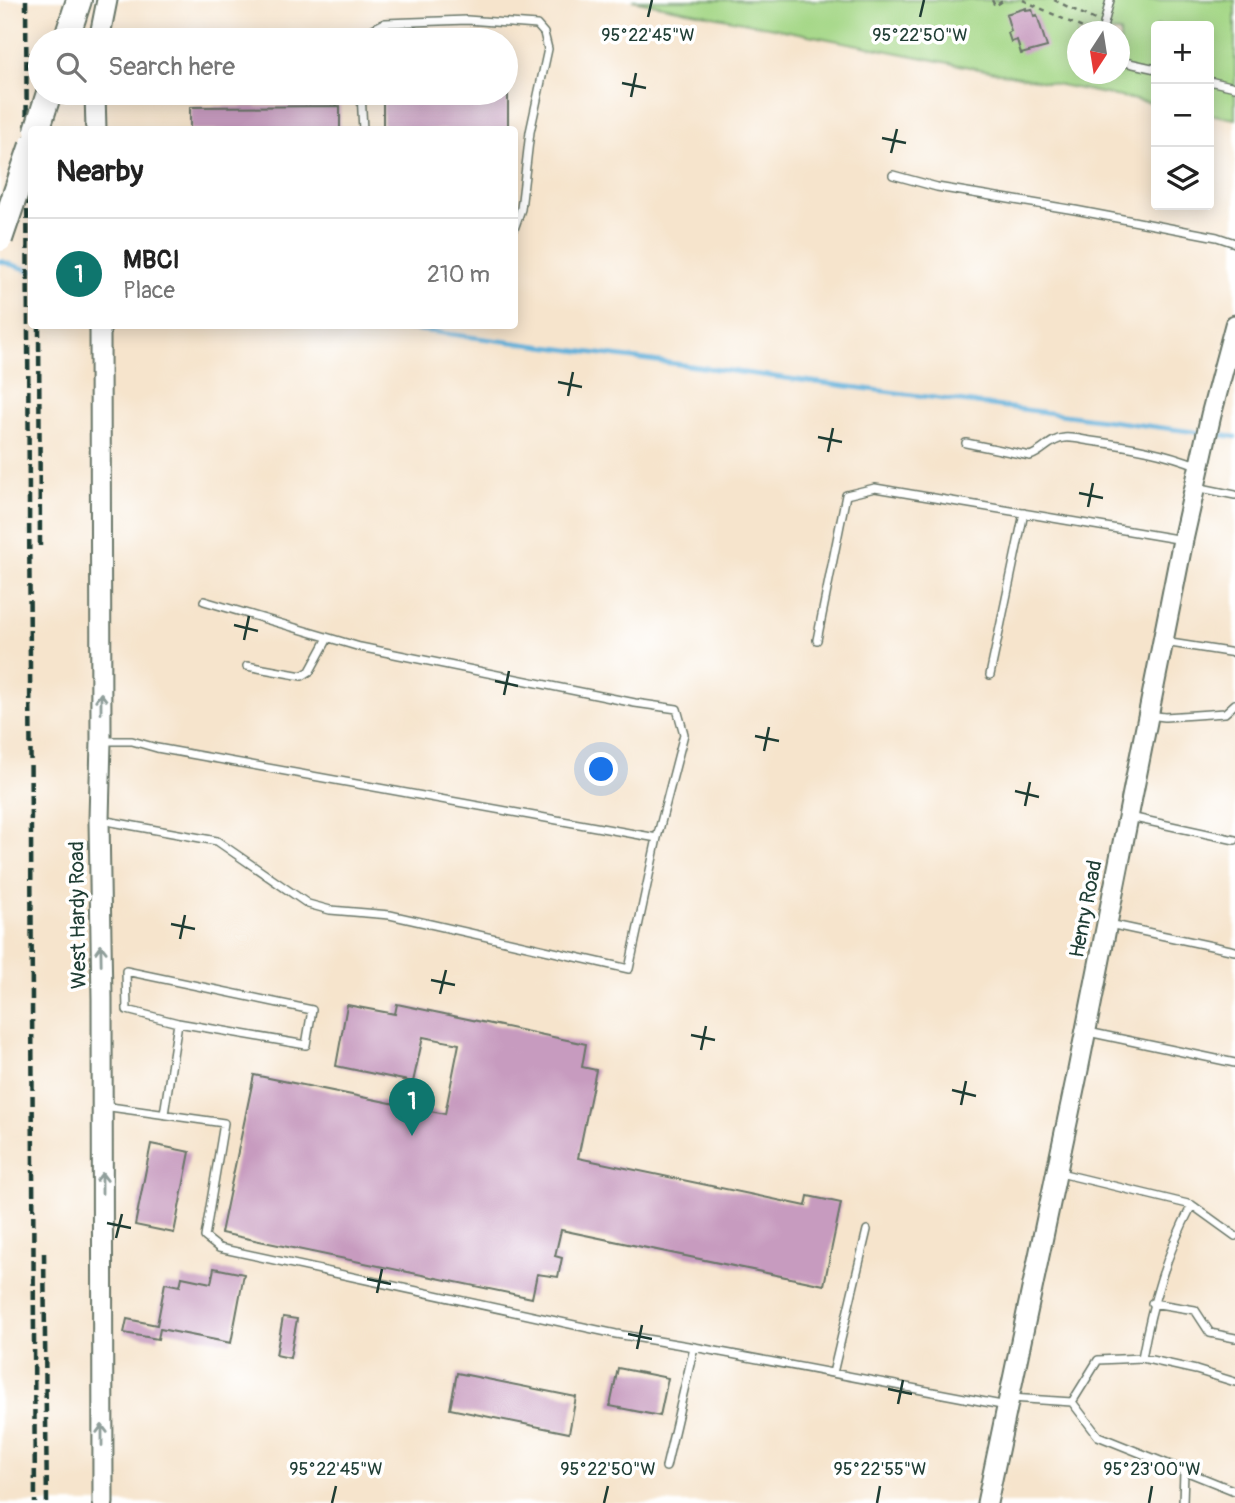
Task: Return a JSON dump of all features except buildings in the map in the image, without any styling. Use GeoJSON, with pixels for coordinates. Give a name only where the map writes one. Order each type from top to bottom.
{"type":"FeatureCollection","features":[{"type":"Feature","properties":{"kind":"highway"},"geometry":{"type":"LineString","coordinates":[[70,28],[79,0]]}},
{"type":"Feature","properties":{"kind":"highway"},"geometry":{"type":"LineString","coordinates":[[38,126],[45,105]]}},
{"type":"Feature","properties":{"kind":"highway"},"geometry":{"type":"LineString","coordinates":[[0,239],[28,157]]}},
{"type":"Feature","properties":{"kind":"main road"},"geometry":{"type":"LineString","coordinates":[[101,28],[107,0]]}},
{"type":"Feature","properties":{"kind":"main road"},"geometry":{"type":"LineString","coordinates":[[95,105],[96,126]]}},
{"type":"Feature","properties":{"kind":"main road","name":"Henry Road"},"geometry":{"type":"LineString","coordinates":[[987,1503],[1077,1075],[1183,540],[1211,415],[1235,325]]}},
{"type":"Feature","properties":{"kind":"main road","name":"West Hardy Road"},"geometry":{"type":"LineString","coordinates":[[100,329],[99,820],[103,1503]]}},
{"type":"Feature","properties":{"kind":"lane"},"geometry":{"type":"LineString","coordinates":[[1105,21],[1110,0]]}},
{"type":"Feature","properties":{"kind":"lane"},"geometry":{"type":"LineString","coordinates":[[375,28],[385,23],[467,20],[537,25],[544,33],[548,49],[530,132],[518,218]]}},
{"type":"Feature","properties":{"kind":"lane"},"geometry":{"type":"LineString","coordinates":[[1130,63],[1151,68]]}},
{"type":"Feature","properties":{"kind":"lane"},"geometry":{"type":"LineString","coordinates":[[1214,82],[1235,87]]}},
{"type":"Feature","properties":{"kind":"lane"},"geometry":{"type":"LineString","coordinates":[[362,105],[363,126]]}},
{"type":"Feature","properties":{"kind":"lane"},"geometry":{"type":"LineString","coordinates":[[893,175],[937,187],[1075,209],[1235,243]]}},
{"type":"Feature","properties":{"kind":"lane"},"geometry":{"type":"LineString","coordinates":[[966,443],[1030,456],[1050,442],[1064,438],[1201,459]]}},
{"type":"Feature","properties":{"kind":"lane"},"geometry":{"type":"LineString","coordinates":[[1195,486],[1235,495]]}},
{"type":"Feature","properties":{"kind":"lane"},"geometry":{"type":"LineString","coordinates":[[817,640],[846,495],[875,488],[1183,540]]}},
{"type":"Feature","properties":{"kind":"lane"},"geometry":{"type":"LineString","coordinates":[[989,675],[1024,513]]}},
{"type":"Feature","properties":{"kind":"lane"},"geometry":{"type":"LineString","coordinates":[[99,820],[217,841],[308,904],[330,910],[390,915],[629,969],[657,838],[684,733],[677,709],[412,658],[328,638],[204,601]]}},
{"type":"Feature","properties":{"kind":"lane"},"geometry":{"type":"LineString","coordinates":[[247,666],[302,676],[310,671],[328,638]]}},
{"type":"Feature","properties":{"kind":"lane"},"geometry":{"type":"LineString","coordinates":[[1164,642],[1235,653]]}},
{"type":"Feature","properties":{"kind":"lane"},"geometry":{"type":"LineString","coordinates":[[1148,715],[1165,718],[1225,713],[1235,704]]}},
{"type":"Feature","properties":{"kind":"lane"},"geometry":{"type":"LineString","coordinates":[[101,741],[132,741],[156,748],[657,838]]}},
{"type":"Feature","properties":{"kind":"lane"},"geometry":{"type":"LineString","coordinates":[[1128,817],[1235,840]]}},
{"type":"Feature","properties":{"kind":"lane"},"geometry":{"type":"LineString","coordinates":[[1107,924],[1235,951]]}},
{"type":"Feature","properties":{"kind":"lane"},"geometry":{"type":"LineString","coordinates":[[126,971],[312,1010],[306,1045],[178,1023],[127,1010],[126,971]]}},
{"type":"Feature","properties":{"kind":"lane"},"geometry":{"type":"LineString","coordinates":[[164,1114],[178,1023]]}},
{"type":"Feature","properties":{"kind":"lane"},"geometry":{"type":"LineString","coordinates":[[1084,1031],[1235,1063]]}},
{"type":"Feature","properties":{"kind":"lane"},"geometry":{"type":"LineString","coordinates":[[102,1106],[224,1123],[205,1237],[219,1248],[616,1334],[1008,1402],[1072,1402]]}},
{"type":"Feature","properties":{"kind":"lane"},"geometry":{"type":"LineString","coordinates":[[1056,1172],[1192,1205],[1235,1236]]}},
{"type":"Feature","properties":{"kind":"lane"},"geometry":{"type":"LineString","coordinates":[[1142,1357],[1152,1303],[1177,1234],[1192,1205]]}},
{"type":"Feature","properties":{"kind":"lane"},"geometry":{"type":"LineString","coordinates":[[833,1373],[867,1230]]}},
{"type":"Feature","properties":{"kind":"lane"},"geometry":{"type":"LineString","coordinates":[[1152,1303],[1195,1310],[1210,1333],[1235,1338]]}},
{"type":"Feature","properties":{"kind":"lane"},"geometry":{"type":"LineString","coordinates":[[666,1467],[694,1347]]}},
{"type":"Feature","properties":{"kind":"lane"},"geometry":{"type":"LineString","coordinates":[[1072,1402],[1098,1360],[1142,1357],[1235,1382]]}},
{"type":"Feature","properties":{"kind":"lane"},"geometry":{"type":"LineString","coordinates":[[1072,1402],[1098,1436],[1235,1491]]}},
{"type":"Feature","properties":{"kind":"lane"},"geometry":{"type":"LineString","coordinates":[[1183,1503],[1184,1471]]}},
{"type":"Feature","properties":{"kind":"path"},"geometry":{"type":"LineString","coordinates":[[992,0],[995,6],[1004,0]]}},
{"type":"Feature","properties":{"kind":"path"},"geometry":{"type":"LineString","coordinates":[[1023,0],[1068,21]]}},
{"type":"Feature","properties":{"kind":"path"},"geometry":{"type":"LineString","coordinates":[[1054,0],[1091,21]]}},
{"type":"Feature","properties":{"kind":"green space"},"geometry":{"type":"Polygon","coordinates":[[[632,0],[1235,0],[1235,119],[1214,115],[1214,21],[1151,21],[1151,103],[632,0]]]}},
{"type":"Feature","properties":{"kind":"waterway"},"geometry":{"type":"LineString","coordinates":[[0,261],[28,270]]}},
{"type":"Feature","properties":{"kind":"waterway"},"geometry":{"type":"LineString","coordinates":[[411,329],[1203,433]]}},
{"type":"Feature","properties":{"kind":"waterway"},"geometry":{"type":"LineString","coordinates":[[1212,434],[1235,437]]}},
{"type":"Feature","properties":{"kind":"railway"},"geometry":{"type":"LineString","coordinates":[[26,0],[35,1503]]}},
{"type":"Feature","properties":{"kind":"railway"},"geometry":{"type":"LineString","coordinates":[[37,105],[37,126]]}},
{"type":"Feature","properties":{"kind":"railway"},"geometry":{"type":"LineString","coordinates":[[39,329],[40,546]]}},
{"type":"Feature","properties":{"kind":"railway"},"geometry":{"type":"LineString","coordinates":[[44,1253],[47,1503]]}},
{"type":"Feature","properties":{"kind":"place","name":"MBCI"},"geometry":{"type":"Point","coordinates":[412,1136]}}]}
